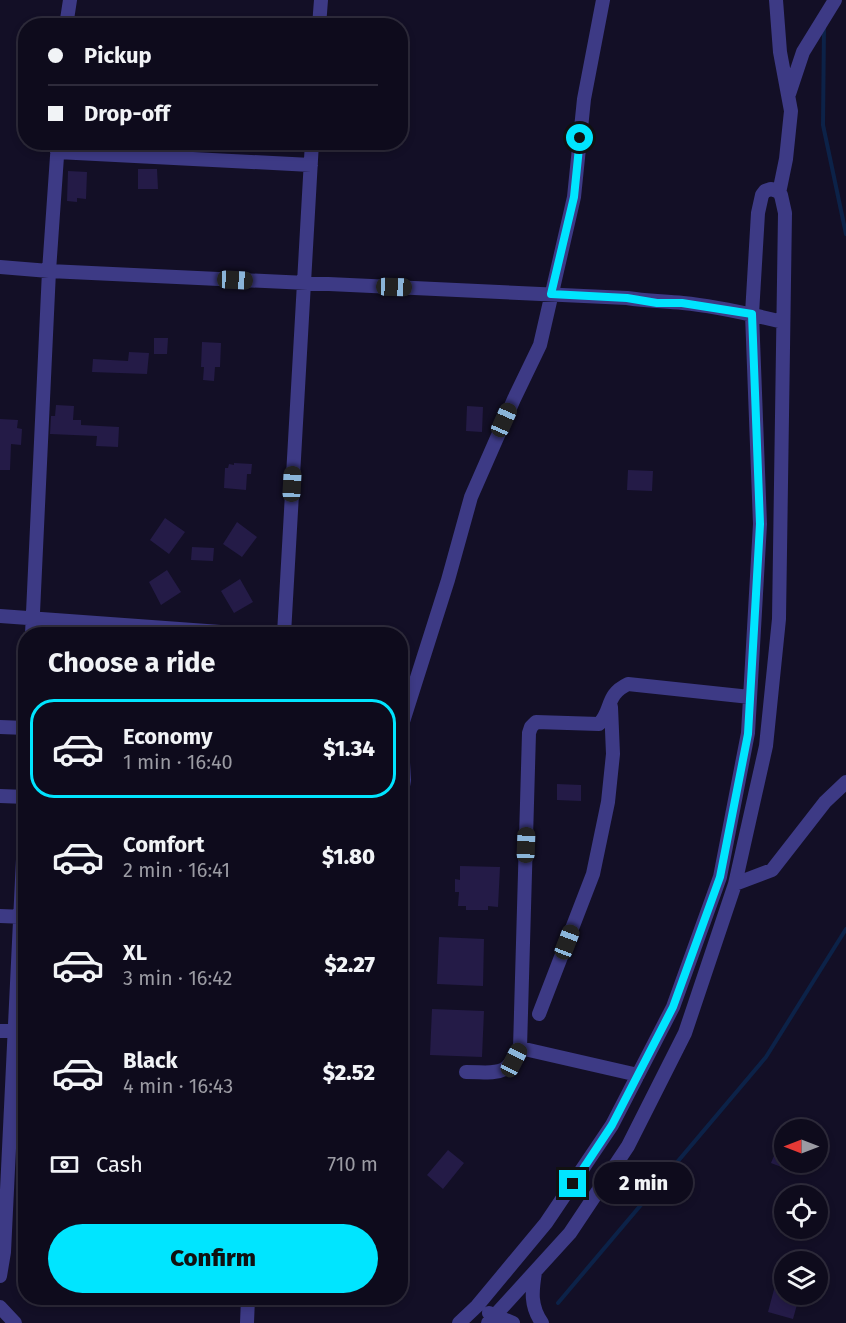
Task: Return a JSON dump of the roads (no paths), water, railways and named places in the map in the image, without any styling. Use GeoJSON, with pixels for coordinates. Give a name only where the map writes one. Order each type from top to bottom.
{"type":"FeatureCollection","features":[{"type":"Feature","properties":{"kind":"street"},"geometry":{"type":"LineString","coordinates":[[67,18],[70,0]]}},
{"type":"Feature","properties":{"kind":"street"},"geometry":{"type":"LineString","coordinates":[[320,18],[321,0]]}},
{"type":"Feature","properties":{"kind":"street"},"geometry":{"type":"LineString","coordinates":[[408,706],[448,580],[471,497],[540,345],[574,197],[584,99],[603,0]]}},
{"type":"Feature","properties":{"kind":"street"},"geometry":{"type":"LineString","coordinates":[[776,0],[780,52],[791,111],[786,159],[779,193]]}},
{"type":"Feature","properties":{"kind":"street"},"geometry":{"type":"LineString","coordinates":[[788,96],[802,52],[835,0]]}},
{"type":"Feature","properties":{"kind":"street"},"geometry":{"type":"LineString","coordinates":[[32,627],[57,150]]}},
{"type":"Feature","properties":{"kind":"street"},"geometry":{"type":"LineString","coordinates":[[99,150],[311,165]]}},
{"type":"Feature","properties":{"kind":"street"},"geometry":{"type":"LineString","coordinates":[[284,627],[312,150]]}},
{"type":"Feature","properties":{"kind":"street"},"geometry":{"type":"LineString","coordinates":[[459,1323],[477,1306],[546,1223],[612,1125],[673,1007],[720,877],[748,734],[760,524],[752,314],[758,213],[762,195],[765,190],[771,189],[779,193],[784,203],[785,213],[779,619],[766,746],[735,884],[685,1033],[628,1146],[570,1233],[491,1319]]}},
{"type":"Feature","properties":{"kind":"street"},"geometry":{"type":"LineString","coordinates":[[0,267],[627,298],[657,303],[682,303],[752,314],[783,322]]}},
{"type":"Feature","properties":{"kind":"street"},"geometry":{"type":"LineString","coordinates":[[0,616],[154,627]]}},
{"type":"Feature","properties":{"kind":"street"},"geometry":{"type":"LineString","coordinates":[[466,1072],[499,1072],[507,1068],[520,1048],[531,727],[536,722],[599,724],[605,717],[610,699],[617,689],[628,684],[750,696]]}},
{"type":"Feature","properties":{"kind":"street"},"geometry":{"type":"LineString","coordinates":[[539,1014],[593,874],[608,802],[613,754],[610,699]]}},
{"type":"Feature","properties":{"kind":"street"},"geometry":{"type":"LineString","coordinates":[[0,727],[18,728]]}},
{"type":"Feature","properties":{"kind":"street"},"geometry":{"type":"LineString","coordinates":[[735,884],[772,870],[825,802],[846,782]]}},
{"type":"Feature","properties":{"kind":"street"},"geometry":{"type":"LineString","coordinates":[[0,796],[18,797]]}},
{"type":"Feature","properties":{"kind":"street"},"geometry":{"type":"LineString","coordinates":[[0,916],[18,917]]}},
{"type":"Feature","properties":{"kind":"street"},"geometry":{"type":"LineString","coordinates":[[0,1276],[4,1252],[13,1031],[18,974]]}},
{"type":"Feature","properties":{"kind":"street"},"geometry":{"type":"LineString","coordinates":[[520,1048],[638,1075]]}},
{"type":"Feature","properties":{"kind":"street"},"geometry":{"type":"LineString","coordinates":[[535,1272],[531,1292],[533,1308],[542,1323]]}},
{"type":"Feature","properties":{"kind":"street"},"geometry":{"type":"LineString","coordinates":[[247,1323],[248,1305]]}},
{"type":"Feature","properties":{"kind":"street"},"geometry":{"type":"LineString","coordinates":[[477,1306],[491,1319],[513,1323]]}},
{"type":"Feature","properties":{"kind":"street"},"geometry":{"type":"LineString","coordinates":[[0,1307],[15,1323]]}},
{"type":"Feature","properties":{"kind":"waterway"},"geometry":{"type":"LineString","coordinates":[[824,27],[823,125],[846,234]]}},
{"type":"Feature","properties":{"kind":"waterway"},"geometry":{"type":"LineString","coordinates":[[558,1303],[766,1057],[846,929]]}}]}
